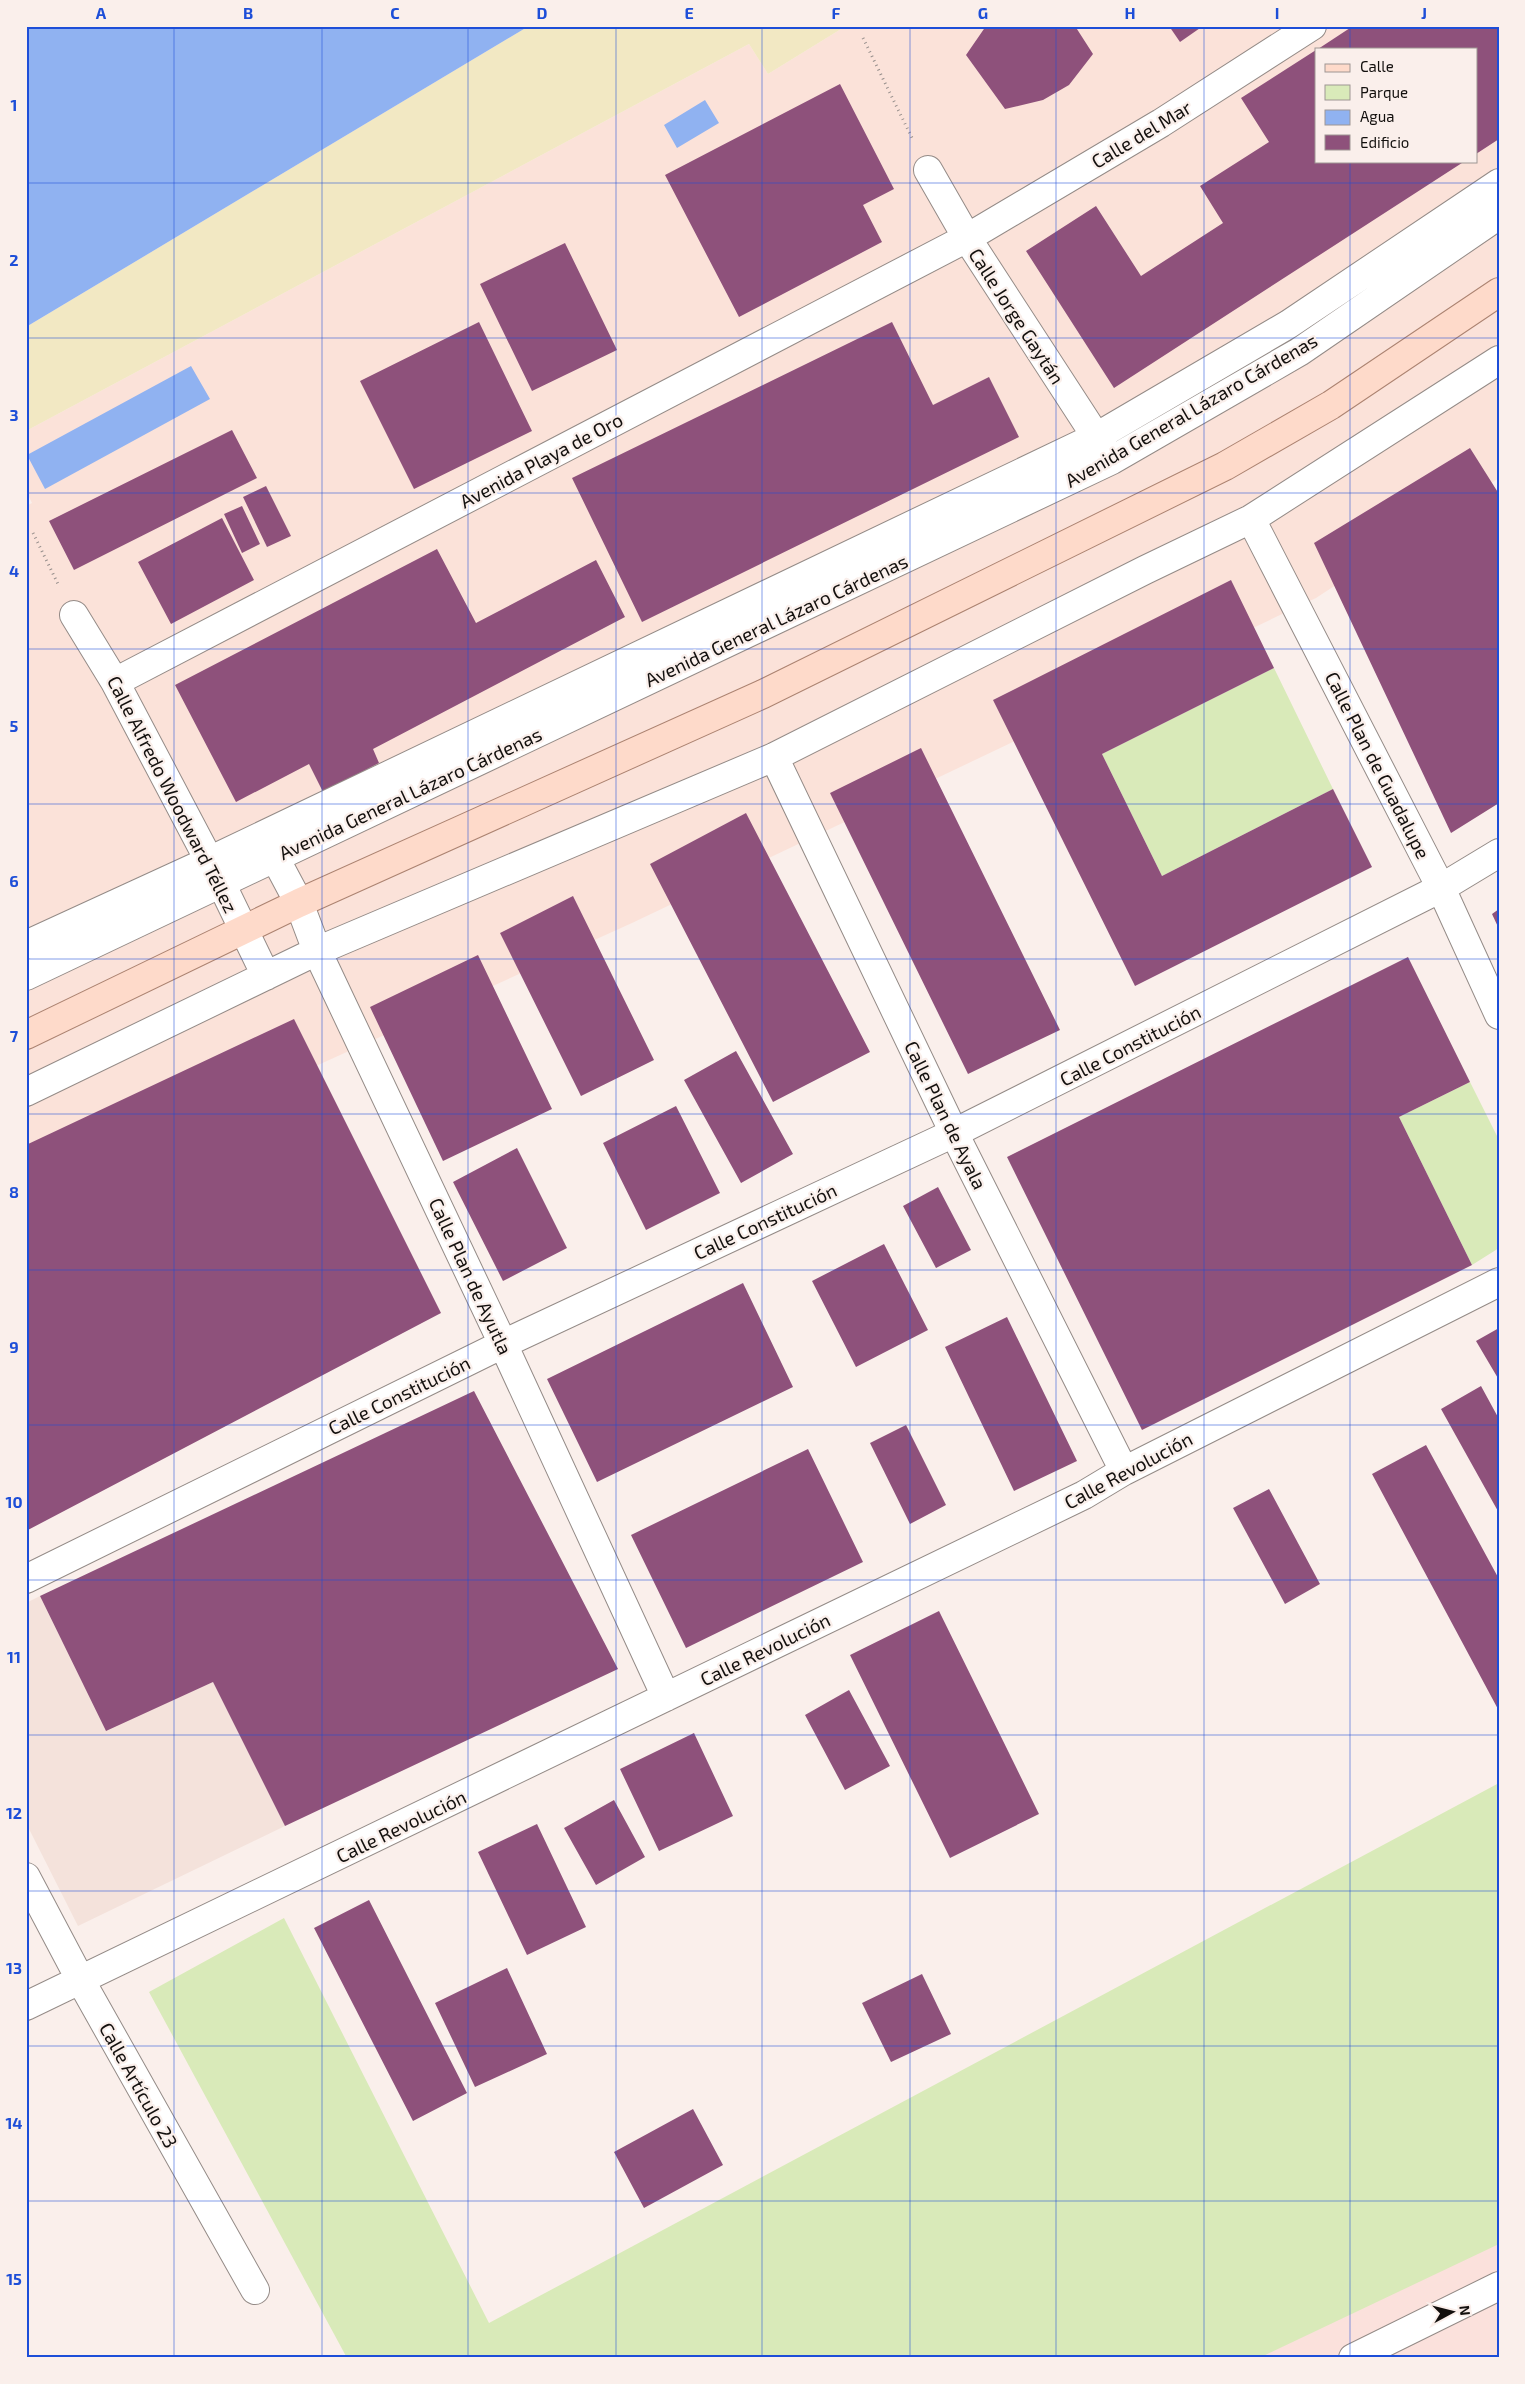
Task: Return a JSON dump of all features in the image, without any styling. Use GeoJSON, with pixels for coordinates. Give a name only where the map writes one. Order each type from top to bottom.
{"type":"FeatureCollection","features":[{"type":"Feature","properties":{"kind":"main road"},"geometry":{"type":"LineString","coordinates":[[26,1035],[298,903],[763,694],[1225,466],[1331,405],[1499,292]]}},
{"type":"Feature","properties":{"kind":"street","name":"Calle del Mar"},"geometry":{"type":"LineString","coordinates":[[966,238],[1161,123],[1312,26]]}},
{"type":"Feature","properties":{"kind":"street","name":"Calle Jorge Gaytán"},"geometry":{"type":"LineString","coordinates":[[928,170],[966,238],[1112,460]]}},
{"type":"Feature","properties":{"kind":"street"},"geometry":{"type":"LineString","coordinates":[[26,945],[215,872],[1096,437],[1289,324],[1499,183]]}},
{"type":"Feature","properties":{"kind":"street","name":"Avenida General Lázaro Cárdenas"},"geometry":{"type":"LineString","coordinates":[[26,976],[215,872],[274,856],[732,642],[1112,460],[1299,352],[1499,215]]}},
{"type":"Feature","properties":{"kind":"street","name":"Avenida Playa de Oro"},"geometry":{"type":"LineString","coordinates":[[116,682],[966,238]]}},
{"type":"Feature","properties":{"kind":"street"},"geometry":{"type":"LineString","coordinates":[[26,1092],[317,952],[774,757],[1136,574],[1250,519],[1499,360]]}},
{"type":"Feature","properties":{"kind":"street","name":"Calle Plan de Guadalupe"},"geometry":{"type":"LineString","coordinates":[[1250,519],[1441,888],[1499,1015]]}},
{"type":"Feature","properties":{"kind":"street","name":"Calle Alfredo Woodward Téllez"},"geometry":{"type":"LineString","coordinates":[[74,615],[116,682],[215,872],[266,976]]}},
{"type":"Feature","properties":{"kind":"street","name":"Calle Plan de Ayala"},"geometry":{"type":"LineString","coordinates":[[774,757],[954,1133],[1124,1470]]}},
{"type":"Feature","properties":{"kind":"street","name":"Calle Constitución"},"geometry":{"type":"LineString","coordinates":[[26,1579],[503,1344],[954,1133],[1441,888],[1499,854]]}},
{"type":"Feature","properties":{"kind":"street","name":"Calle Plan de Ayutla"},"geometry":{"type":"LineString","coordinates":[[274,856],[298,903],[317,952],[503,1344],[666,1697]]}},
{"type":"Feature","properties":{"kind":"street","name":"Calle Revolución"},"geometry":{"type":"LineString","coordinates":[[26,2006],[81,1982],[1084,1495],[1124,1470],[1499,1282]]}},
{"type":"Feature","properties":{"kind":"street","name":"Calle Artículo 23"},"geometry":{"type":"LineString","coordinates":[[26,1877],[81,1982],[255,2290]]}},
{"type":"Feature","properties":{"kind":"street"},"geometry":{"type":"LineString","coordinates":[[1353,2358],[1499,2286]]}},
{"type":"Feature","properties":{"kind":"path"},"geometry":{"type":"LineString","coordinates":[[863,38],[928,170]]}},
{"type":"Feature","properties":{"kind":"path"},"geometry":{"type":"LineString","coordinates":[[33,533],[74,615]]}},
{"type":"Feature","properties":{"kind":"shaded area"},"geometry":{"type":"Polygon","coordinates":[[[846,26],[1499,26],[1499,478],[1316,598],[632,923],[26,1197],[26,506],[32,503],[26,491],[26,431],[749,44],[768,74],[846,26]]]}},
{"type":"Feature","properties":{"kind":"shaded area"},"geometry":{"type":"Polygon","coordinates":[[[40,1596],[106,1730],[213,1682],[285,1826],[78,1926],[26,1823],[26,1603],[40,1596]]]}},
{"type":"Feature","properties":{"kind":"shaded area"},"geometry":{"type":"Polygon","coordinates":[[[1499,2237],[1499,2358],[1249,2358],[1499,2237]]]}},
{"type":"Feature","properties":{"kind":"green space"},"geometry":{"type":"Polygon","coordinates":[[[1274,668],[1333,789],[1162,876],[1102,754],[1274,668]]]}},
{"type":"Feature","properties":{"kind":"green space"},"geometry":{"type":"Polygon","coordinates":[[[1470,1082],[1499,1140],[1499,1248],[1472,1265],[1399,1117],[1470,1082]]]}},
{"type":"Feature","properties":{"kind":"green space"},"geometry":{"type":"Polygon","coordinates":[[[1499,1783],[1499,2244],[1259,2358],[347,2358],[149,1992],[284,1918],[489,2323],[1499,1783]]]}},
{"type":"Feature","properties":{"kind":"sand"},"geometry":{"type":"Polygon","coordinates":[[[529,26],[846,26],[768,74],[749,44],[26,431],[26,327],[529,26]]]}},
{"type":"Feature","properties":{"kind":"water"},"geometry":{"type":"Polygon","coordinates":[[[26,26],[529,26],[26,327],[26,26]]]}},
{"type":"Feature","properties":{"kind":"water"},"geometry":{"type":"Polygon","coordinates":[[[705,100],[719,123],[677,148],[664,125],[705,100]]]}},
{"type":"Feature","properties":{"kind":"water"},"geometry":{"type":"Polygon","coordinates":[[[191,366],[210,399],[45,489],[27,455],[191,366]]]}},
{"type":"Feature","properties":{"kind":"building"},"geometry":{"type":"Polygon","coordinates":[[[986,26],[1075,26],[1093,54],[1069,85],[1043,100],[1005,109],[966,55],[986,26]]]}},
{"type":"Feature","properties":{"kind":"building"},"geometry":{"type":"Polygon","coordinates":[[[1169,26],[1203,26],[1180,42],[1169,26]]]}},
{"type":"Feature","properties":{"kind":"building"},"geometry":{"type":"Polygon","coordinates":[[[1353,26],[1499,26],[1499,139],[1478,153],[1478,48],[1320,48],[1353,26]]]}},
{"type":"Feature","properties":{"kind":"building"},"geometry":{"type":"Polygon","coordinates":[[[1315,51],[1315,162],[1463,162],[1114,388],[1026,251],[1096,206],[1141,276],[1223,223],[1200,186],[1269,142],[1241,98],[1315,51]]]}},
{"type":"Feature","properties":{"kind":"building"},"geometry":{"type":"Polygon","coordinates":[[[840,84],[894,189],[863,205],[882,242],[739,317],[665,175],[840,84]]]}},
{"type":"Feature","properties":{"kind":"building"},"geometry":{"type":"Polygon","coordinates":[[[565,243],[617,350],[532,391],[480,284],[565,243]]]}},
{"type":"Feature","properties":{"kind":"building"},"geometry":{"type":"Polygon","coordinates":[[[479,322],[532,431],[414,489],[360,381],[479,322]]]}},
{"type":"Feature","properties":{"kind":"building"},"geometry":{"type":"Polygon","coordinates":[[[892,322],[933,405],[989,377],[1019,437],[642,622],[572,478],[892,322]]]}},
{"type":"Feature","properties":{"kind":"building"},"geometry":{"type":"Polygon","coordinates":[[[232,430],[257,478],[74,570],[49,521],[232,430]]]}},
{"type":"Feature","properties":{"kind":"building"},"geometry":{"type":"Polygon","coordinates":[[[1470,448],[1499,494],[1499,803],[1451,833],[1314,543],[1470,448]]]}},
{"type":"Feature","properties":{"kind":"building"},"geometry":{"type":"Polygon","coordinates":[[[266,486],[291,536],[267,547],[243,497],[266,486]]]}},
{"type":"Feature","properties":{"kind":"building"},"geometry":{"type":"Polygon","coordinates":[[[242,506],[260,544],[242,553],[224,514],[242,506]]]}},
{"type":"Feature","properties":{"kind":"building"},"geometry":{"type":"Polygon","coordinates":[[[222,518],[254,580],[171,624],[138,562],[222,518]]]}},
{"type":"Feature","properties":{"kind":"building"},"geometry":{"type":"Polygon","coordinates":[[[437,549],[476,623],[596,560],[625,617],[373,749],[379,763],[323,792],[309,764],[236,802],[175,685],[437,549]]]}},
{"type":"Feature","properties":{"kind":"building"},"geometry":{"type":"Polygon","coordinates":[[[1231,580],[1274,668],[1102,754],[1162,876],[1333,789],[1372,867],[1135,986],[993,700],[1231,580]]]}},
{"type":"Feature","properties":{"kind":"building"},"geometry":{"type":"Polygon","coordinates":[[[921,748],[1060,1030],[968,1074],[830,793],[921,748]]]}},
{"type":"Feature","properties":{"kind":"building"},"geometry":{"type":"Polygon","coordinates":[[[746,813],[870,1052],[773,1102],[650,864],[746,813]]]}},
{"type":"Feature","properties":{"kind":"building"},"geometry":{"type":"Polygon","coordinates":[[[573,896],[654,1060],[581,1096],[500,933],[573,896]]]}},
{"type":"Feature","properties":{"kind":"building"},"geometry":{"type":"Polygon","coordinates":[[[1499,909],[1499,929],[1492,914],[1499,909]]]}},
{"type":"Feature","properties":{"kind":"building"},"geometry":{"type":"Polygon","coordinates":[[[478,955],[552,1109],[443,1161],[370,1007],[478,955]]]}},
{"type":"Feature","properties":{"kind":"building"},"geometry":{"type":"Polygon","coordinates":[[[1408,957],[1470,1082],[1399,1117],[1472,1265],[1142,1430],[1007,1157],[1408,957]]]}},
{"type":"Feature","properties":{"kind":"building"},"geometry":{"type":"Polygon","coordinates":[[[294,1019],[441,1313],[26,1531],[26,1145],[294,1019]]]}},
{"type":"Feature","properties":{"kind":"building"},"geometry":{"type":"Polygon","coordinates":[[[736,1051],[793,1154],[741,1183],[684,1080],[736,1051]]]}},
{"type":"Feature","properties":{"kind":"building"},"geometry":{"type":"Polygon","coordinates":[[[676,1106],[720,1193],[646,1230],[603,1143],[676,1106]]]}},
{"type":"Feature","properties":{"kind":"building"},"geometry":{"type":"Polygon","coordinates":[[[517,1148],[567,1248],[503,1281],[453,1182],[517,1148]]]}},
{"type":"Feature","properties":{"kind":"building"},"geometry":{"type":"Polygon","coordinates":[[[938,1187],[971,1250],[936,1268],[903,1206],[938,1187]]]}},
{"type":"Feature","properties":{"kind":"building"},"geometry":{"type":"Polygon","coordinates":[[[884,1244],[928,1330],[856,1367],[812,1281],[884,1244]]]}},
{"type":"Feature","properties":{"kind":"building"},"geometry":{"type":"Polygon","coordinates":[[[743,1283],[793,1387],[597,1482],[547,1379],[743,1283]]]}},
{"type":"Feature","properties":{"kind":"building"},"geometry":{"type":"Polygon","coordinates":[[[1007,1317],[1077,1461],[1014,1491],[945,1347],[1007,1317]]]}},
{"type":"Feature","properties":{"kind":"building"},"geometry":{"type":"Polygon","coordinates":[[[1499,1328],[1499,1380],[1476,1341],[1499,1328]]]}},
{"type":"Feature","properties":{"kind":"building"},"geometry":{"type":"Polygon","coordinates":[[[1481,1386],[1499,1419],[1499,1513],[1441,1409],[1481,1386]]]}},
{"type":"Feature","properties":{"kind":"building"},"geometry":{"type":"Polygon","coordinates":[[[474,1391],[618,1669],[285,1826],[213,1682],[106,1731],[40,1596],[474,1391]]]}},
{"type":"Feature","properties":{"kind":"building"},"geometry":{"type":"Polygon","coordinates":[[[906,1425],[946,1505],[910,1524],[870,1443],[906,1425]]]}},
{"type":"Feature","properties":{"kind":"building"},"geometry":{"type":"Polygon","coordinates":[[[1426,1445],[1499,1579],[1499,1711],[1372,1474],[1426,1445]]]}},
{"type":"Feature","properties":{"kind":"building"},"geometry":{"type":"Polygon","coordinates":[[[808,1449],[863,1562],[686,1648],[631,1535],[808,1449]]]}},
{"type":"Feature","properties":{"kind":"building"},"geometry":{"type":"Polygon","coordinates":[[[1269,1489],[1320,1584],[1285,1604],[1233,1508],[1269,1489]]]}},
{"type":"Feature","properties":{"kind":"building"},"geometry":{"type":"Polygon","coordinates":[[[939,1611],[1039,1814],[950,1858],[850,1655],[939,1611]]]}},
{"type":"Feature","properties":{"kind":"building"},"geometry":{"type":"Polygon","coordinates":[[[849,1690],[890,1766],[845,1790],[805,1715],[849,1690]]]}},
{"type":"Feature","properties":{"kind":"building"},"geometry":{"type":"Polygon","coordinates":[[[694,1733],[733,1816],[659,1851],[620,1769],[694,1733]]]}},
{"type":"Feature","properties":{"kind":"building"},"geometry":{"type":"Polygon","coordinates":[[[614,1800],[645,1857],[596,1885],[564,1828],[614,1800]]]}},
{"type":"Feature","properties":{"kind":"building"},"geometry":{"type":"Polygon","coordinates":[[[537,1824],[586,1927],[527,1955],[478,1852],[537,1824]]]}},
{"type":"Feature","properties":{"kind":"building"},"geometry":{"type":"Polygon","coordinates":[[[369,1900],[467,2093],[413,2121],[314,1928],[369,1900]]]}},
{"type":"Feature","properties":{"kind":"building"},"geometry":{"type":"Polygon","coordinates":[[[507,1968],[547,2054],[475,2087],[435,2003],[507,1968]]]}},
{"type":"Feature","properties":{"kind":"building"},"geometry":{"type":"Polygon","coordinates":[[[922,1974],[951,2034],[891,2062],[862,2003],[922,1974]]]}},
{"type":"Feature","properties":{"kind":"building"},"geometry":{"type":"Polygon","coordinates":[[[693,2109],[723,2165],[644,2208],[614,2152],[693,2109]]]}}]}
